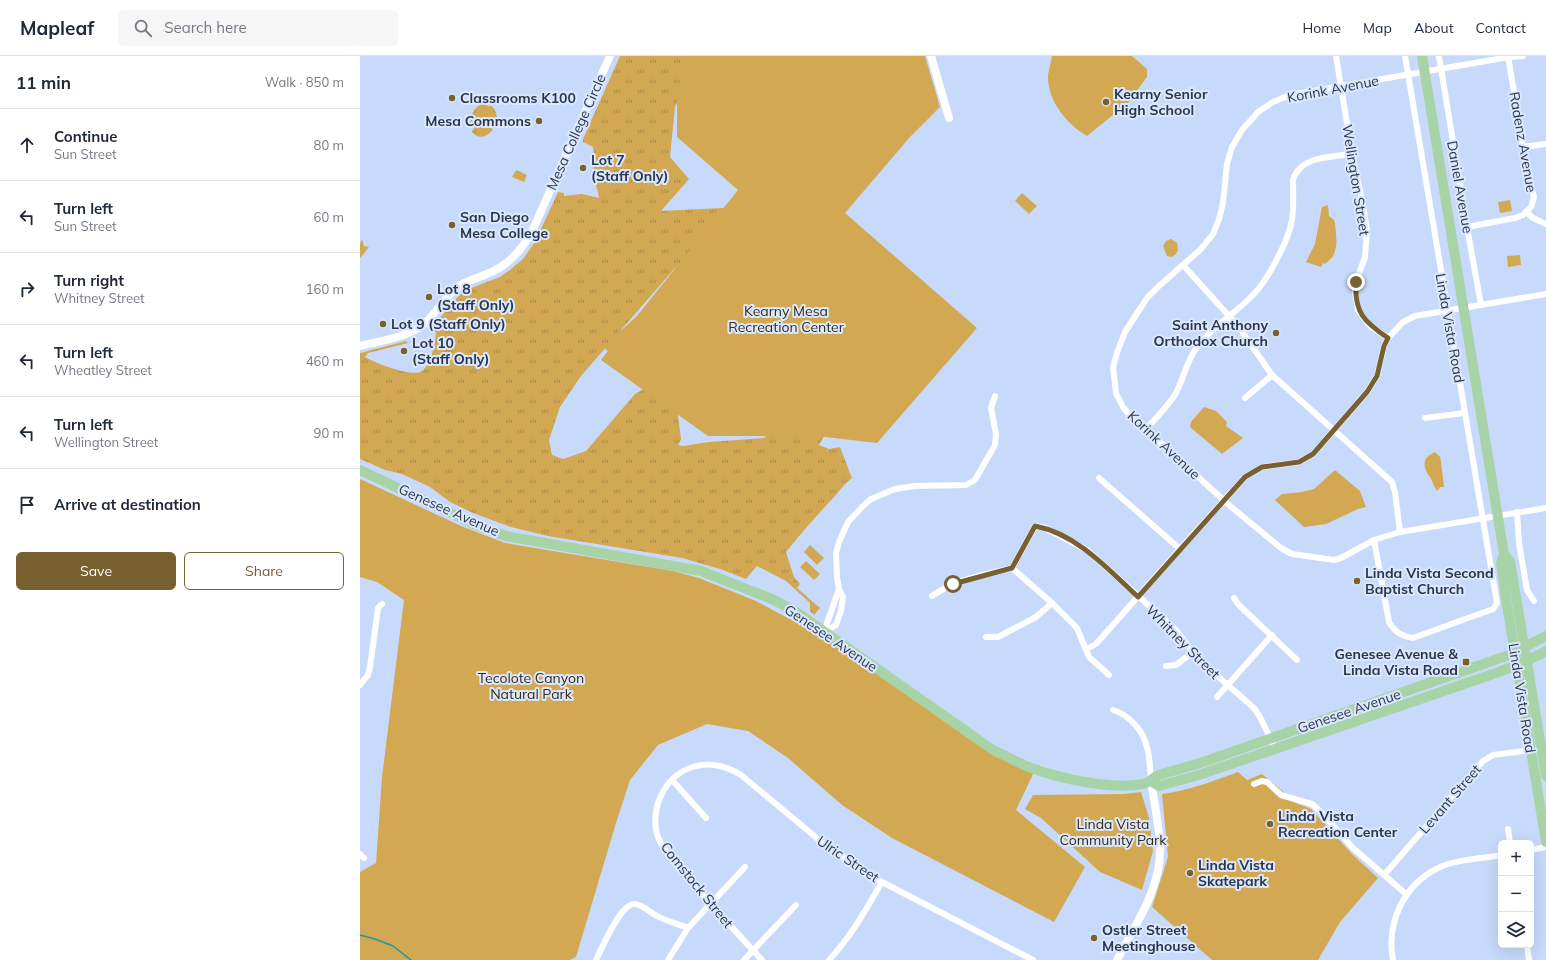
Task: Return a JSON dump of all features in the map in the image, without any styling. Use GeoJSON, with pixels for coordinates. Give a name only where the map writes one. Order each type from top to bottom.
{"type":"FeatureCollection","features":[{"type":"Feature","properties":{"kind":"main road","name":"Linda Vista Road"},"geometry":{"type":"LineString","coordinates":[[1422,56],[1498,515],[1504,554],[1501,563],[1514,653],[1546,842]]}},
{"type":"Feature","properties":{"kind":"main road","name":"Genesee Avenue"},"geometry":{"type":"LineString","coordinates":[[360,470],[478,526],[506,536],[701,571],[772,599],[798,613],[993,750],[1026,766],[1062,777],[1105,784],[1132,785],[1151,781],[1159,786],[1172,783],[1514,653],[1546,636]]}},
{"type":"Feature","properties":{"kind":"main road","name":"Linda Vista Road"},"geometry":{"type":"LineString","coordinates":[[1504,554],[1510,561],[1546,776]]}},
{"type":"Feature","properties":{"kind":"main road","name":"Genesee Avenue"},"geometry":{"type":"LineString","coordinates":[[1273,744],[1459,687],[1527,662],[1546,651]]}},
{"type":"Feature","properties":{"kind":"street","name":"Mesa College Circle"},"geometry":{"type":"LineString","coordinates":[[360,346],[407,334],[416,329],[426,322],[458,287],[466,282],[500,268],[526,243],[610,56]]}},
{"type":"Feature","properties":{"kind":"street"},"geometry":{"type":"LineString","coordinates":[[930,56],[949,118]]}},
{"type":"Feature","properties":{"kind":"street","name":"Wellington Street"},"geometry":{"type":"LineString","coordinates":[[1336,56],[1352,154],[1367,230],[1365,257],[1356,282],[1355,292],[1358,310],[1370,326],[1388,338]]}},
{"type":"Feature","properties":{"kind":"street","name":"Linda Vista Road"},"geometry":{"type":"LineString","coordinates":[[1374,540],[1389,622],[1394,630],[1403,636],[1413,638],[1493,609],[1497,600],[1481,518],[1465,413],[1446,310],[1405,56]]}},
{"type":"Feature","properties":{"kind":"street","name":"Daniel Avenue"},"geometry":{"type":"LineString","coordinates":[[1440,56],[1447,107],[1481,304]]}},
{"type":"Feature","properties":{"kind":"street"},"geometry":{"type":"LineString","coordinates":[[1425,72],[1508,57],[1523,56]]}},
{"type":"Feature","properties":{"kind":"street","name":"Radenz Avenue"},"geometry":{"type":"LineString","coordinates":[[1467,227],[1515,218],[1523,215],[1531,207],[1534,196],[1527,171],[1508,57]]}},
{"type":"Feature","properties":{"kind":"street","name":"Korink Avenue"},"geometry":{"type":"LineString","coordinates":[[1425,72],[1340,85],[1290,95],[1273,102],[1258,112],[1242,130],[1232,147],[1227,164],[1220,219],[1213,234],[1201,250],[1147,298],[1132,320],[1118,350],[1113,367],[1116,393],[1128,414],[1224,500],[1281,548],[1292,554],[1334,560],[1341,558],[1374,540],[1400,532],[1498,515]]}},
{"type":"Feature","properties":{"kind":"street"},"geometry":{"type":"LineString","coordinates":[[1523,147],[1546,144]]}},
{"type":"Feature","properties":{"kind":"street"},"geometry":{"type":"LineString","coordinates":[[1146,429],[1177,393],[1190,359],[1197,347],[1204,339],[1252,297],[1263,283],[1284,244],[1292,219],[1294,175],[1302,165],[1310,161],[1352,154]]}},
{"type":"Feature","properties":{"kind":"street"},"geometry":{"type":"LineString","coordinates":[[1526,212],[1533,218],[1546,224]]}},
{"type":"Feature","properties":{"kind":"street"},"geometry":{"type":"LineString","coordinates":[[1183,265],[1230,316],[1272,375],[1392,482],[1395,492],[1400,532]]}},
{"type":"Feature","properties":{"kind":"street"},"geometry":{"type":"LineString","coordinates":[[1087,649],[1096,644],[1224,500],[1251,473],[1262,467],[1299,462],[1313,454],[1367,392],[1377,376],[1384,346],[1388,338],[1403,322],[1416,316],[1446,310],[1546,294]]}},
{"type":"Feature","properties":{"kind":"street"},"geometry":{"type":"LineString","coordinates":[[1245,398],[1272,375]]}},
{"type":"Feature","properties":{"kind":"street"},"geometry":{"type":"LineString","coordinates":[[824,632],[836,625],[841,611],[843,597],[839,589],[836,553],[848,522],[862,506],[880,494],[895,489],[914,486],[966,485],[974,480],[994,445],[996,434],[991,408],[996,396]]}},
{"type":"Feature","properties":{"kind":"street"},"geometry":{"type":"LineString","coordinates":[[1425,418],[1465,413]]}},
{"type":"Feature","properties":{"kind":"street"},"geometry":{"type":"LineString","coordinates":[[1099,478],[1180,549]]}},
{"type":"Feature","properties":{"kind":"street"},"geometry":{"type":"LineString","coordinates":[[1498,515],[1546,508]]}},
{"type":"Feature","properties":{"kind":"street"},"geometry":{"type":"LineString","coordinates":[[1517,512],[1527,590],[1534,601]]}},
{"type":"Feature","properties":{"kind":"street","name":"Whitney Street"},"geometry":{"type":"LineString","coordinates":[[1012,568],[1035,526],[1045,528],[1087,550],[1176,630],[1193,652],[1228,686],[1254,708],[1273,744]]}},
{"type":"Feature","properties":{"kind":"street"},"geometry":{"type":"LineString","coordinates":[[932,596],[953,584],[1012,568],[1052,603],[1077,628],[1087,649],[1089,657],[1109,675]]}},
{"type":"Feature","properties":{"kind":"street"},"geometry":{"type":"LineString","coordinates":[[1234,598],[1238,604],[1272,635],[1296,660]]}},
{"type":"Feature","properties":{"kind":"street"},"geometry":{"type":"LineString","coordinates":[[986,637],[998,637],[1036,617],[1052,603]]}},
{"type":"Feature","properties":{"kind":"street"},"geometry":{"type":"LineString","coordinates":[[360,685],[368,675],[370,668],[378,608],[382,604]]}},
{"type":"Feature","properties":{"kind":"street"},"geometry":{"type":"LineString","coordinates":[[1217,697],[1272,635]]}},
{"type":"Feature","properties":{"kind":"street"},"geometry":{"type":"LineString","coordinates":[[1166,666],[1176,665],[1193,652]]}},
{"type":"Feature","properties":{"kind":"street"},"geometry":{"type":"LineString","coordinates":[[1113,710],[1122,713],[1135,724],[1144,737],[1148,748],[1160,846],[1153,887],[1145,907],[1117,960]]}},
{"type":"Feature","properties":{"kind":"street","name":"Levant Street"},"geometry":{"type":"LineString","coordinates":[[1384,875],[1483,761],[1493,755],[1531,750]]}},
{"type":"Feature","properties":{"kind":"street","name":"Ulric Street"},"geometry":{"type":"LineString","coordinates":[[672,780],[684,771],[700,764],[716,764],[731,769],[741,775],[824,844],[882,882],[1033,960]]}},
{"type":"Feature","properties":{"kind":"street"},"geometry":{"type":"LineString","coordinates":[[672,780],[706,818]]}},
{"type":"Feature","properties":{"kind":"street","name":"Comstock Street"},"geometry":{"type":"LineString","coordinates":[[672,780],[662,792],[657,805],[655,820],[657,834],[663,847],[711,905],[762,960]]}},
{"type":"Feature","properties":{"kind":"street"},"geometry":{"type":"LineString","coordinates":[[1254,784],[1262,781],[1267,782],[1281,795],[1312,804],[1326,816],[1353,848],[1406,894]]}},
{"type":"Feature","properties":{"kind":"street"},"geometry":{"type":"LineString","coordinates":[[1508,829],[1510,840]]}},
{"type":"Feature","properties":{"kind":"street"},"geometry":{"type":"LineString","coordinates":[[1534,849],[1546,847]]}},
{"type":"Feature","properties":{"kind":"street"},"geometry":{"type":"LineString","coordinates":[[1393,960],[1392,934],[1400,904],[1406,894],[1420,879],[1439,868],[1452,864],[1498,856]]}},
{"type":"Feature","properties":{"kind":"street"},"geometry":{"type":"LineString","coordinates":[[668,960],[688,928],[745,867]]}},
{"type":"Feature","properties":{"kind":"street"},"geometry":{"type":"LineString","coordinates":[[829,960],[844,943],[861,918],[882,882]]}},
{"type":"Feature","properties":{"kind":"street"},"geometry":{"type":"LineString","coordinates":[[596,960],[610,931],[624,909],[631,904],[643,906],[657,916],[688,928]]}},
{"type":"Feature","properties":{"kind":"street"},"geometry":{"type":"LineString","coordinates":[[744,960],[796,905]]}},
{"type":"Feature","properties":{"kind":"street"},"geometry":{"type":"LineString","coordinates":[[1527,948],[1529,960]]}},
{"type":"Feature","properties":{"kind":"green space"},"geometry":{"type":"Polygon","coordinates":[[[620,56],[711,56],[684,89],[675,107],[670,157],[689,179],[661,211],[744,207],[684,264],[675,268],[581,376],[560,407],[549,440],[552,455],[563,459],[586,451],[635,394],[647,387],[677,408],[681,439],[678,445],[683,446],[709,442],[764,438],[784,415],[827,431],[819,445],[829,449],[840,447],[852,478],[816,516],[786,552],[794,577],[800,584],[797,588],[820,608],[814,615],[810,611],[810,603],[786,581],[757,566],[746,579],[720,569],[682,558],[548,536],[511,527],[473,513],[450,502],[430,487],[402,474],[385,470],[360,459],[360,353],[406,341],[408,343],[368,353],[365,357],[385,366],[411,373],[422,371],[428,364],[434,348],[436,333],[433,331],[432,332],[431,328],[462,292],[500,277],[523,259],[535,242],[558,192],[564,193],[564,196],[582,194],[599,198],[594,176],[593,147],[583,142],[583,139],[620,56]]]}},
{"type":"Feature","properties":{"kind":"green space","name":"Kearny Mesa Recreation Center"},"geometry":{"type":"Polygon","coordinates":[[[691,56],[925,56],[940,107],[910,137],[845,213],[977,328],[877,443],[817,436],[708,436],[601,360],[608,351],[603,347],[637,316],[738,190],[677,137],[677,87],[691,56]]]}},
{"type":"Feature","properties":{"kind":"green space"},"geometry":{"type":"Polygon","coordinates":[[[1052,56],[1132,56],[1147,69],[1147,77],[1129,102],[1087,136],[1072,125],[1060,111],[1051,94],[1048,75],[1052,56]]]}},
{"type":"Feature","properties":{"kind":"green space"},"geometry":{"type":"Polygon","coordinates":[[[484,103],[488,106],[492,106],[495,111],[497,119],[494,128],[488,122],[482,120],[477,122],[471,128],[471,116],[477,107],[484,103]]]}},
{"type":"Feature","properties":{"kind":"green space"},"geometry":{"type":"Polygon","coordinates":[[[482,122],[488,124],[493,130],[485,136],[480,137],[472,132],[476,125],[482,122]]]}},
{"type":"Feature","properties":{"kind":"green space"},"geometry":{"type":"Polygon","coordinates":[[[516,170],[527,175],[524,182],[512,177],[516,170]]]}},
{"type":"Feature","properties":{"kind":"green space"},"geometry":{"type":"Polygon","coordinates":[[[1022,193],[1037,206],[1029,214],[1015,201],[1022,193]]]}},
{"type":"Feature","properties":{"kind":"green space"},"geometry":{"type":"Polygon","coordinates":[[[1510,200],[1512,211],[1500,213],[1498,202],[1510,200]]]}},
{"type":"Feature","properties":{"kind":"green space"},"geometry":{"type":"Polygon","coordinates":[[[1328,205],[1329,216],[1335,223],[1336,246],[1334,255],[1328,262],[1326,262],[1326,264],[1323,263],[1321,267],[1306,262],[1315,244],[1322,207],[1328,205]]]}},
{"type":"Feature","properties":{"kind":"green space"},"geometry":{"type":"Polygon","coordinates":[[[1171,239],[1177,243],[1178,250],[1172,257],[1167,256],[1163,246],[1166,241],[1171,239]]]}},
{"type":"Feature","properties":{"kind":"green space"},"geometry":{"type":"Polygon","coordinates":[[[362,240],[364,246],[369,247],[360,258],[360,243],[362,240]]]}},
{"type":"Feature","properties":{"kind":"green space"},"geometry":{"type":"Polygon","coordinates":[[[1520,255],[1521,265],[1508,267],[1507,256],[1520,255]]]}},
{"type":"Feature","properties":{"kind":"green space"},"geometry":{"type":"Polygon","coordinates":[[[1204,407],[1216,411],[1227,422],[1226,426],[1243,438],[1222,454],[1190,427],[1191,422],[1204,407]]]}},
{"type":"Feature","properties":{"kind":"green space"},"geometry":{"type":"Polygon","coordinates":[[[1435,452],[1440,457],[1444,487],[1440,487],[1437,491],[1425,466],[1425,460],[1427,457],[1435,452]]]}},
{"type":"Feature","properties":{"kind":"green space"},"geometry":{"type":"Polygon","coordinates":[[[1335,470],[1360,491],[1366,507],[1358,509],[1326,524],[1304,527],[1275,500],[1282,494],[1314,489],[1335,470]]]}},
{"type":"Feature","properties":{"kind":"green space","name":"Tecolote Canyon Natural Park"},"geometry":{"type":"Polygon","coordinates":[[[360,479],[461,526],[505,543],[673,571],[699,578],[756,601],[840,646],[862,665],[1034,772],[1016,810],[1085,867],[1054,922],[892,838],[842,805],[788,758],[748,731],[707,724],[658,745],[630,780],[576,957],[570,960],[360,960],[360,872],[376,863],[382,777],[404,600],[377,582],[360,577],[360,479]]]}},
{"type":"Feature","properties":{"kind":"green space"},"geometry":{"type":"Polygon","coordinates":[[[810,545],[824,558],[817,565],[804,552],[810,545]]]}},
{"type":"Feature","properties":{"kind":"green space"},"geometry":{"type":"Polygon","coordinates":[[[806,561],[820,574],[814,580],[800,567],[806,561]]]}},
{"type":"Feature","properties":{"kind":"green space","name":"Linda Vista Community Park"},"geometry":{"type":"Polygon","coordinates":[[[1238,772],[1247,780],[1262,774],[1286,794],[1291,801],[1311,809],[1353,855],[1378,878],[1340,922],[1318,960],[1212,960],[1152,907],[1168,857],[1162,794],[1191,788],[1238,772]]]}},
{"type":"Feature","properties":{"kind":"green space","name":"Linda Vista Community Park"},"geometry":{"type":"Polygon","coordinates":[[[1141,792],[1149,818],[1153,851],[1142,890],[1100,872],[1041,818],[1025,809],[1033,795],[1123,794],[1141,792]]]}},
{"type":"Feature","properties":{"kind":"waterway"},"geometry":{"type":"LineString","coordinates":[[360,935],[393,946],[411,960]]}},
{"type":"Feature","properties":{"kind":"place","name":"Classrooms K100"},"geometry":{"type":"Point","coordinates":[452,98]}},
{"type":"Feature","properties":{"kind":"place","name":"Kearny Senior High School"},"geometry":{"type":"Point","coordinates":[1106,102]}},
{"type":"Feature","properties":{"kind":"place","name":"Mesa Commons"},"geometry":{"type":"Point","coordinates":[539,121]}},
{"type":"Feature","properties":{"kind":"place","name":"Lot 7 (Staff Only)"},"geometry":{"type":"Point","coordinates":[583,168]}},
{"type":"Feature","properties":{"kind":"place","name":"San Diego Mesa College"},"geometry":{"type":"Point","coordinates":[452,225]}},
{"type":"Feature","properties":{"kind":"place","name":"Lot 8 (Staff Only)"},"geometry":{"type":"Point","coordinates":[429,297]}},
{"type":"Feature","properties":{"kind":"place","name":"Lot 9 (Staff Only)"},"geometry":{"type":"Point","coordinates":[383,324]}},
{"type":"Feature","properties":{"kind":"place","name":"Saint Anthony Orthodox Church"},"geometry":{"type":"Point","coordinates":[1276,333]}},
{"type":"Feature","properties":{"kind":"place","name":"Lot 10 (Staff Only)"},"geometry":{"type":"Point","coordinates":[404,351]}},
{"type":"Feature","properties":{"kind":"place","name":"Linda Vista Second Baptist Church"},"geometry":{"type":"Point","coordinates":[1357,581]}},
{"type":"Feature","properties":{"kind":"place","name":"Genesee Avenue & Linda Vista Road"},"geometry":{"type":"Point","coordinates":[1466,662]}},
{"type":"Feature","properties":{"kind":"place","name":"Linda Vista Recreation Center"},"geometry":{"type":"Point","coordinates":[1270,824]}},
{"type":"Feature","properties":{"kind":"place","name":"Linda Vista Skatepark"},"geometry":{"type":"Point","coordinates":[1190,873]}},
{"type":"Feature","properties":{"kind":"place","name":"Ostler Street Meetinghouse"},"geometry":{"type":"Point","coordinates":[1094,938]}},
{"type":"Feature","properties":{"kind":"route"},"geometry":{"type":"LineString","coordinates":[[953,584],[1012,568],[1035,526],[1045,528],[1087,550],[1138,597],[1245,477],[1262,467],[1299,462],[1313,454],[1367,392],[1377,376],[1384,346],[1388,338],[1370,326],[1358,310],[1355,292],[1356,282]]}}]}
